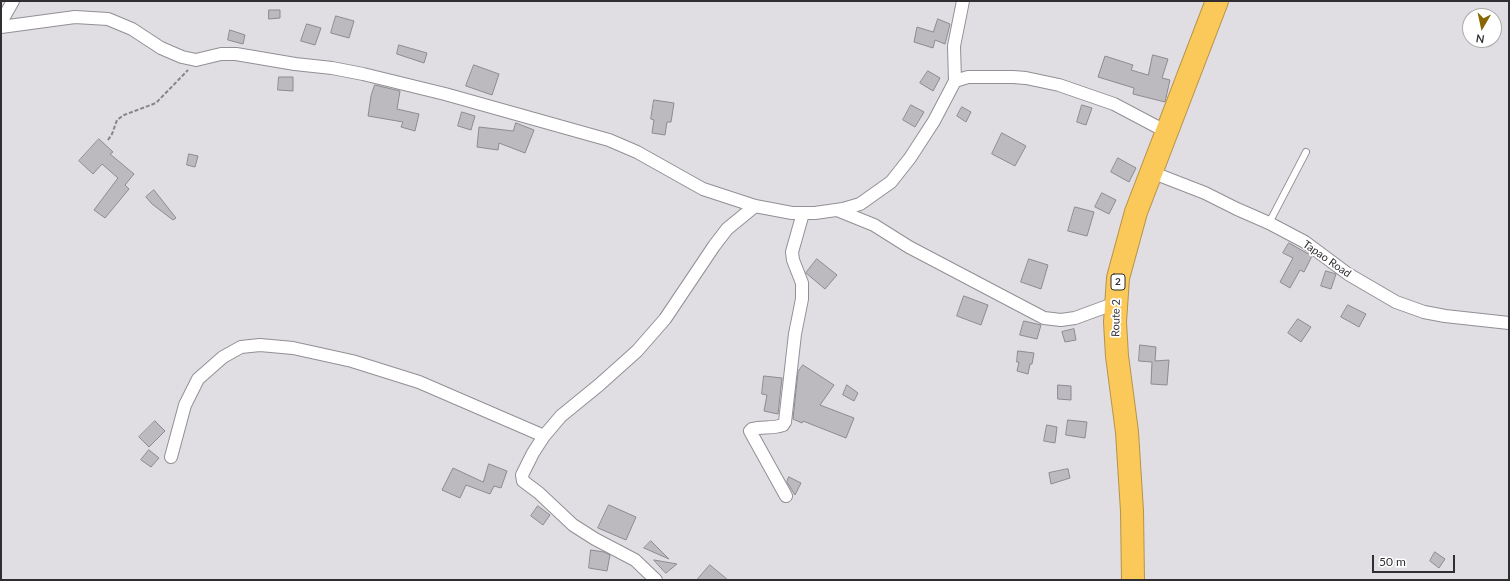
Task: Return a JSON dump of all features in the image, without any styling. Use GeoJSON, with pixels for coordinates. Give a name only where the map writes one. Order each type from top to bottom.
{"type":"FeatureCollection","features":[{"type":"Feature","properties":{"kind":"highway","name":"Route 2"},"geometry":{"type":"LineString","coordinates":[[1133,580],[1132,511],[1127,432],[1117,356],[1115,322],[1118,278],[1127,241],[1150,172],[1167,132],[1217,1]]}},
{"type":"Feature","properties":{"kind":"street"},"geometry":{"type":"LineString","coordinates":[[1,22],[13,1]]}},
{"type":"Feature","properties":{"kind":"street"},"geometry":{"type":"LineString","coordinates":[[1,27],[75,17],[108,19],[132,29],[161,48],[182,58],[196,60],[221,54],[236,54],[295,64],[332,68],[445,94],[610,140],[637,152],[703,189],[755,206],[792,213],[803,213],[837,210],[860,204],[891,182],[899,174],[934,121],[955,81],[954,46],[963,1]]}},
{"type":"Feature","properties":{"kind":"street"},"geometry":{"type":"LineString","coordinates":[[1,34],[18,25]]}},
{"type":"Feature","properties":{"kind":"street"},"geometry":{"type":"LineString","coordinates":[[955,81],[968,77],[1013,77],[1026,78],[1059,85],[1114,104],[1167,132]]}},
{"type":"Feature","properties":{"kind":"street","name":"Tapao Road"},"geometry":{"type":"LineString","coordinates":[[1150,172],[1205,193],[1269,223],[1305,242],[1348,274],[1396,302],[1424,312],[1444,316],[1509,323]]}},
{"type":"Feature","properties":{"kind":"street"},"geometry":{"type":"LineString","coordinates":[[656,580],[635,560],[595,539],[574,525],[539,493],[523,481],[522,475],[533,453],[544,436],[562,416],[637,351],[665,320],[727,229],[755,206]]}},
{"type":"Feature","properties":{"kind":"street"},"geometry":{"type":"LineString","coordinates":[[837,210],[874,225],[909,247],[1044,318],[1061,320],[1075,318],[1116,302]]}},
{"type":"Feature","properties":{"kind":"street"},"geometry":{"type":"LineString","coordinates":[[786,496],[750,431],[758,428],[776,428],[783,425],[785,422],[795,334],[802,299],[802,283],[793,260],[792,252],[803,213]]}},
{"type":"Feature","properties":{"kind":"street"},"geometry":{"type":"LineString","coordinates":[[171,457],[185,405],[198,379],[223,357],[241,347],[260,345],[293,348],[352,362],[419,382],[544,436]]}},
{"type":"Feature","properties":{"kind":"lane"},"geometry":{"type":"LineString","coordinates":[[1269,223],[1306,152]]}},
{"type":"Feature","properties":{"kind":"path"},"geometry":{"type":"LineString","coordinates":[[108,140],[117,120],[124,115],[156,103],[196,60]]}},
{"type":"Feature","properties":{"kind":"building"},"geometry":{"type":"Polygon","coordinates":[[[269,10],[280,10],[280,18],[269,19],[269,10]]]}},
{"type":"Feature","properties":{"kind":"building"},"geometry":{"type":"Polygon","coordinates":[[[336,16],[354,21],[349,38],[331,33],[336,16]]]}},
{"type":"Feature","properties":{"kind":"building"},"geometry":{"type":"Polygon","coordinates":[[[938,19],[950,24],[945,44],[935,40],[933,48],[914,42],[917,27],[933,32],[938,19]]]}},
{"type":"Feature","properties":{"kind":"building"},"geometry":{"type":"Polygon","coordinates":[[[307,24],[321,28],[315,45],[301,41],[307,24]]]}},
{"type":"Feature","properties":{"kind":"building"},"geometry":{"type":"Polygon","coordinates":[[[230,30],[245,35],[243,44],[228,40],[230,30]]]}},
{"type":"Feature","properties":{"kind":"building"},"geometry":{"type":"Polygon","coordinates":[[[399,45],[427,53],[424,63],[397,54],[399,45]]]}},
{"type":"Feature","properties":{"kind":"building"},"geometry":{"type":"Polygon","coordinates":[[[1153,55],[1168,59],[1162,78],[1170,80],[1165,102],[1133,94],[1134,88],[1098,77],[1105,56],[1133,65],[1131,70],[1148,75],[1153,55]]]}},
{"type":"Feature","properties":{"kind":"building"},"geometry":{"type":"Polygon","coordinates":[[[474,65],[499,74],[492,95],[466,86],[474,65]]]}},
{"type":"Feature","properties":{"kind":"building"},"geometry":{"type":"Polygon","coordinates":[[[928,71],[940,78],[933,91],[920,83],[928,71]]]}},
{"type":"Feature","properties":{"kind":"building"},"geometry":{"type":"Polygon","coordinates":[[[279,77],[293,77],[293,91],[278,90],[279,77]]]}},
{"type":"Feature","properties":{"kind":"building"},"geometry":{"type":"Polygon","coordinates":[[[375,85],[400,91],[397,109],[419,114],[415,131],[401,127],[403,122],[368,116],[371,96],[375,85]]]}},
{"type":"Feature","properties":{"kind":"building"},"geometry":{"type":"Polygon","coordinates":[[[654,100],[674,103],[671,122],[667,122],[665,135],[652,133],[654,120],[651,119],[654,100]]]}},
{"type":"Feature","properties":{"kind":"building"},"geometry":{"type":"Polygon","coordinates":[[[911,105],[924,112],[915,127],[903,120],[911,105]]]}},
{"type":"Feature","properties":{"kind":"building"},"geometry":{"type":"Polygon","coordinates":[[[1082,105],[1092,108],[1086,125],[1077,122],[1082,105]]]}},
{"type":"Feature","properties":{"kind":"building"},"geometry":{"type":"Polygon","coordinates":[[[962,107],[971,112],[966,122],[957,116],[962,107]]]}},
{"type":"Feature","properties":{"kind":"building"},"geometry":{"type":"Polygon","coordinates":[[[462,112],[475,116],[471,130],[458,126],[462,112]]]}},
{"type":"Feature","properties":{"kind":"building"},"geometry":{"type":"Polygon","coordinates":[[[516,123],[534,130],[525,153],[499,143],[498,150],[477,147],[479,127],[513,131],[516,123]]]}},
{"type":"Feature","properties":{"kind":"building"},"geometry":{"type":"Polygon","coordinates":[[[1002,133],[1026,146],[1015,166],[992,154],[1002,133]]]}},
{"type":"Feature","properties":{"kind":"building"},"geometry":{"type":"Polygon","coordinates":[[[99,139],[113,152],[110,154],[134,174],[125,185],[129,189],[105,218],[94,210],[118,178],[102,164],[93,174],[79,161],[99,139]]]}},
{"type":"Feature","properties":{"kind":"building"},"geometry":{"type":"Polygon","coordinates":[[[189,154],[198,156],[195,167],[187,165],[189,154]]]}},
{"type":"Feature","properties":{"kind":"building"},"geometry":{"type":"Polygon","coordinates":[[[1118,158],[1136,168],[1129,182],[1111,172],[1118,158]]]}},
{"type":"Feature","properties":{"kind":"building"},"geometry":{"type":"Polygon","coordinates":[[[154,190],[176,218],[173,220],[152,204],[146,197],[154,190]]]}},
{"type":"Feature","properties":{"kind":"building"},"geometry":{"type":"Polygon","coordinates":[[[1102,193],[1116,200],[1109,214],[1095,207],[1102,193]]]}},
{"type":"Feature","properties":{"kind":"building"},"geometry":{"type":"Polygon","coordinates":[[[1075,207],[1094,212],[1087,236],[1068,231],[1075,207]]]}},
{"type":"Feature","properties":{"kind":"building"},"geometry":{"type":"Polygon","coordinates":[[[1289,243],[1312,256],[1304,272],[1300,270],[1290,288],[1280,282],[1293,258],[1283,253],[1289,243]]]}},
{"type":"Feature","properties":{"kind":"building"},"geometry":{"type":"Polygon","coordinates":[[[817,259],[837,275],[825,289],[806,273],[817,259]]]}},
{"type":"Feature","properties":{"kind":"building"},"geometry":{"type":"Polygon","coordinates":[[[1029,259],[1048,265],[1041,289],[1021,282],[1029,259]]]}},
{"type":"Feature","properties":{"kind":"building"},"geometry":{"type":"Polygon","coordinates":[[[1326,271],[1336,274],[1331,289],[1321,286],[1326,271]]]}},
{"type":"Feature","properties":{"kind":"building"},"geometry":{"type":"Polygon","coordinates":[[[964,296],[988,305],[981,325],[957,316],[964,296]]]}},
{"type":"Feature","properties":{"kind":"building"},"geometry":{"type":"Polygon","coordinates":[[[1348,305],[1366,314],[1359,327],[1341,317],[1348,305]]]}},
{"type":"Feature","properties":{"kind":"building"},"geometry":{"type":"Polygon","coordinates":[[[1298,319],[1311,327],[1301,342],[1288,333],[1298,319]]]}},
{"type":"Feature","properties":{"kind":"building"},"geometry":{"type":"Polygon","coordinates":[[[1024,321],[1041,325],[1037,339],[1020,335],[1024,321]]]}},
{"type":"Feature","properties":{"kind":"building"},"geometry":{"type":"Polygon","coordinates":[[[1074,329],[1076,340],[1065,342],[1062,332],[1074,329]]]}},
{"type":"Feature","properties":{"kind":"building"},"geometry":{"type":"Polygon","coordinates":[[[1140,345],[1156,347],[1155,361],[1169,360],[1167,385],[1151,384],[1152,362],[1139,361],[1140,345]]]}},
{"type":"Feature","properties":{"kind":"building"},"geometry":{"type":"Polygon","coordinates":[[[1018,351],[1034,353],[1028,374],[1017,371],[1019,362],[1017,362],[1018,351]]]}},
{"type":"Feature","properties":{"kind":"building"},"geometry":{"type":"Polygon","coordinates":[[[803,365],[834,385],[820,405],[854,418],[846,438],[803,421],[802,423],[793,419],[798,372],[803,365]]]}},
{"type":"Feature","properties":{"kind":"building"},"geometry":{"type":"Polygon","coordinates":[[[764,376],[782,378],[778,414],[764,411],[767,395],[762,394],[764,376]]]}},
{"type":"Feature","properties":{"kind":"building"},"geometry":{"type":"Polygon","coordinates":[[[847,385],[858,393],[854,401],[843,395],[847,385]]]}},
{"type":"Feature","properties":{"kind":"building"},"geometry":{"type":"Polygon","coordinates":[[[1058,385],[1071,386],[1071,400],[1058,399],[1058,385]]]}},
{"type":"Feature","properties":{"kind":"building"},"geometry":{"type":"Polygon","coordinates":[[[1068,420],[1087,422],[1085,438],[1066,435],[1068,420]]]}},
{"type":"Feature","properties":{"kind":"building"},"geometry":{"type":"Polygon","coordinates":[[[155,421],[165,431],[149,447],[139,437],[155,421]]]}},
{"type":"Feature","properties":{"kind":"building"},"geometry":{"type":"Polygon","coordinates":[[[1047,425],[1057,427],[1055,443],[1044,441],[1047,425]]]}},
{"type":"Feature","properties":{"kind":"building"},"geometry":{"type":"Polygon","coordinates":[[[149,450],[159,458],[151,467],[141,460],[149,450]]]}},
{"type":"Feature","properties":{"kind":"building"},"geometry":{"type":"Polygon","coordinates":[[[489,464],[507,471],[501,488],[494,486],[490,494],[466,485],[460,498],[442,490],[453,468],[483,482],[489,464]]]}},
{"type":"Feature","properties":{"kind":"building"},"geometry":{"type":"Polygon","coordinates":[[[1068,469],[1070,478],[1051,484],[1049,473],[1068,469]]]}},
{"type":"Feature","properties":{"kind":"building"},"geometry":{"type":"Polygon","coordinates":[[[789,477],[801,483],[795,495],[787,482],[789,477]]]}},
{"type":"Feature","properties":{"kind":"building"},"geometry":{"type":"Polygon","coordinates":[[[609,505],[636,517],[626,540],[598,528],[609,505]]]}},
{"type":"Feature","properties":{"kind":"building"},"geometry":{"type":"Polygon","coordinates":[[[538,506],[550,515],[543,525],[531,516],[538,506]]]}},
{"type":"Feature","properties":{"kind":"building"},"geometry":{"type":"Polygon","coordinates":[[[651,541],[669,559],[644,548],[651,541]]]}},
{"type":"Feature","properties":{"kind":"building"},"geometry":{"type":"Polygon","coordinates":[[[591,550],[604,552],[610,555],[607,571],[589,568],[591,550]]]}},
{"type":"Feature","properties":{"kind":"building"},"geometry":{"type":"Polygon","coordinates":[[[1435,552],[1445,559],[1439,568],[1430,561],[1435,552]]]}},
{"type":"Feature","properties":{"kind":"building"},"geometry":{"type":"Polygon","coordinates":[[[654,560],[677,564],[666,573],[654,560]]]}},
{"type":"Feature","properties":{"kind":"building"},"geometry":{"type":"Polygon","coordinates":[[[710,565],[728,580],[697,580],[710,565]]]}}]}
